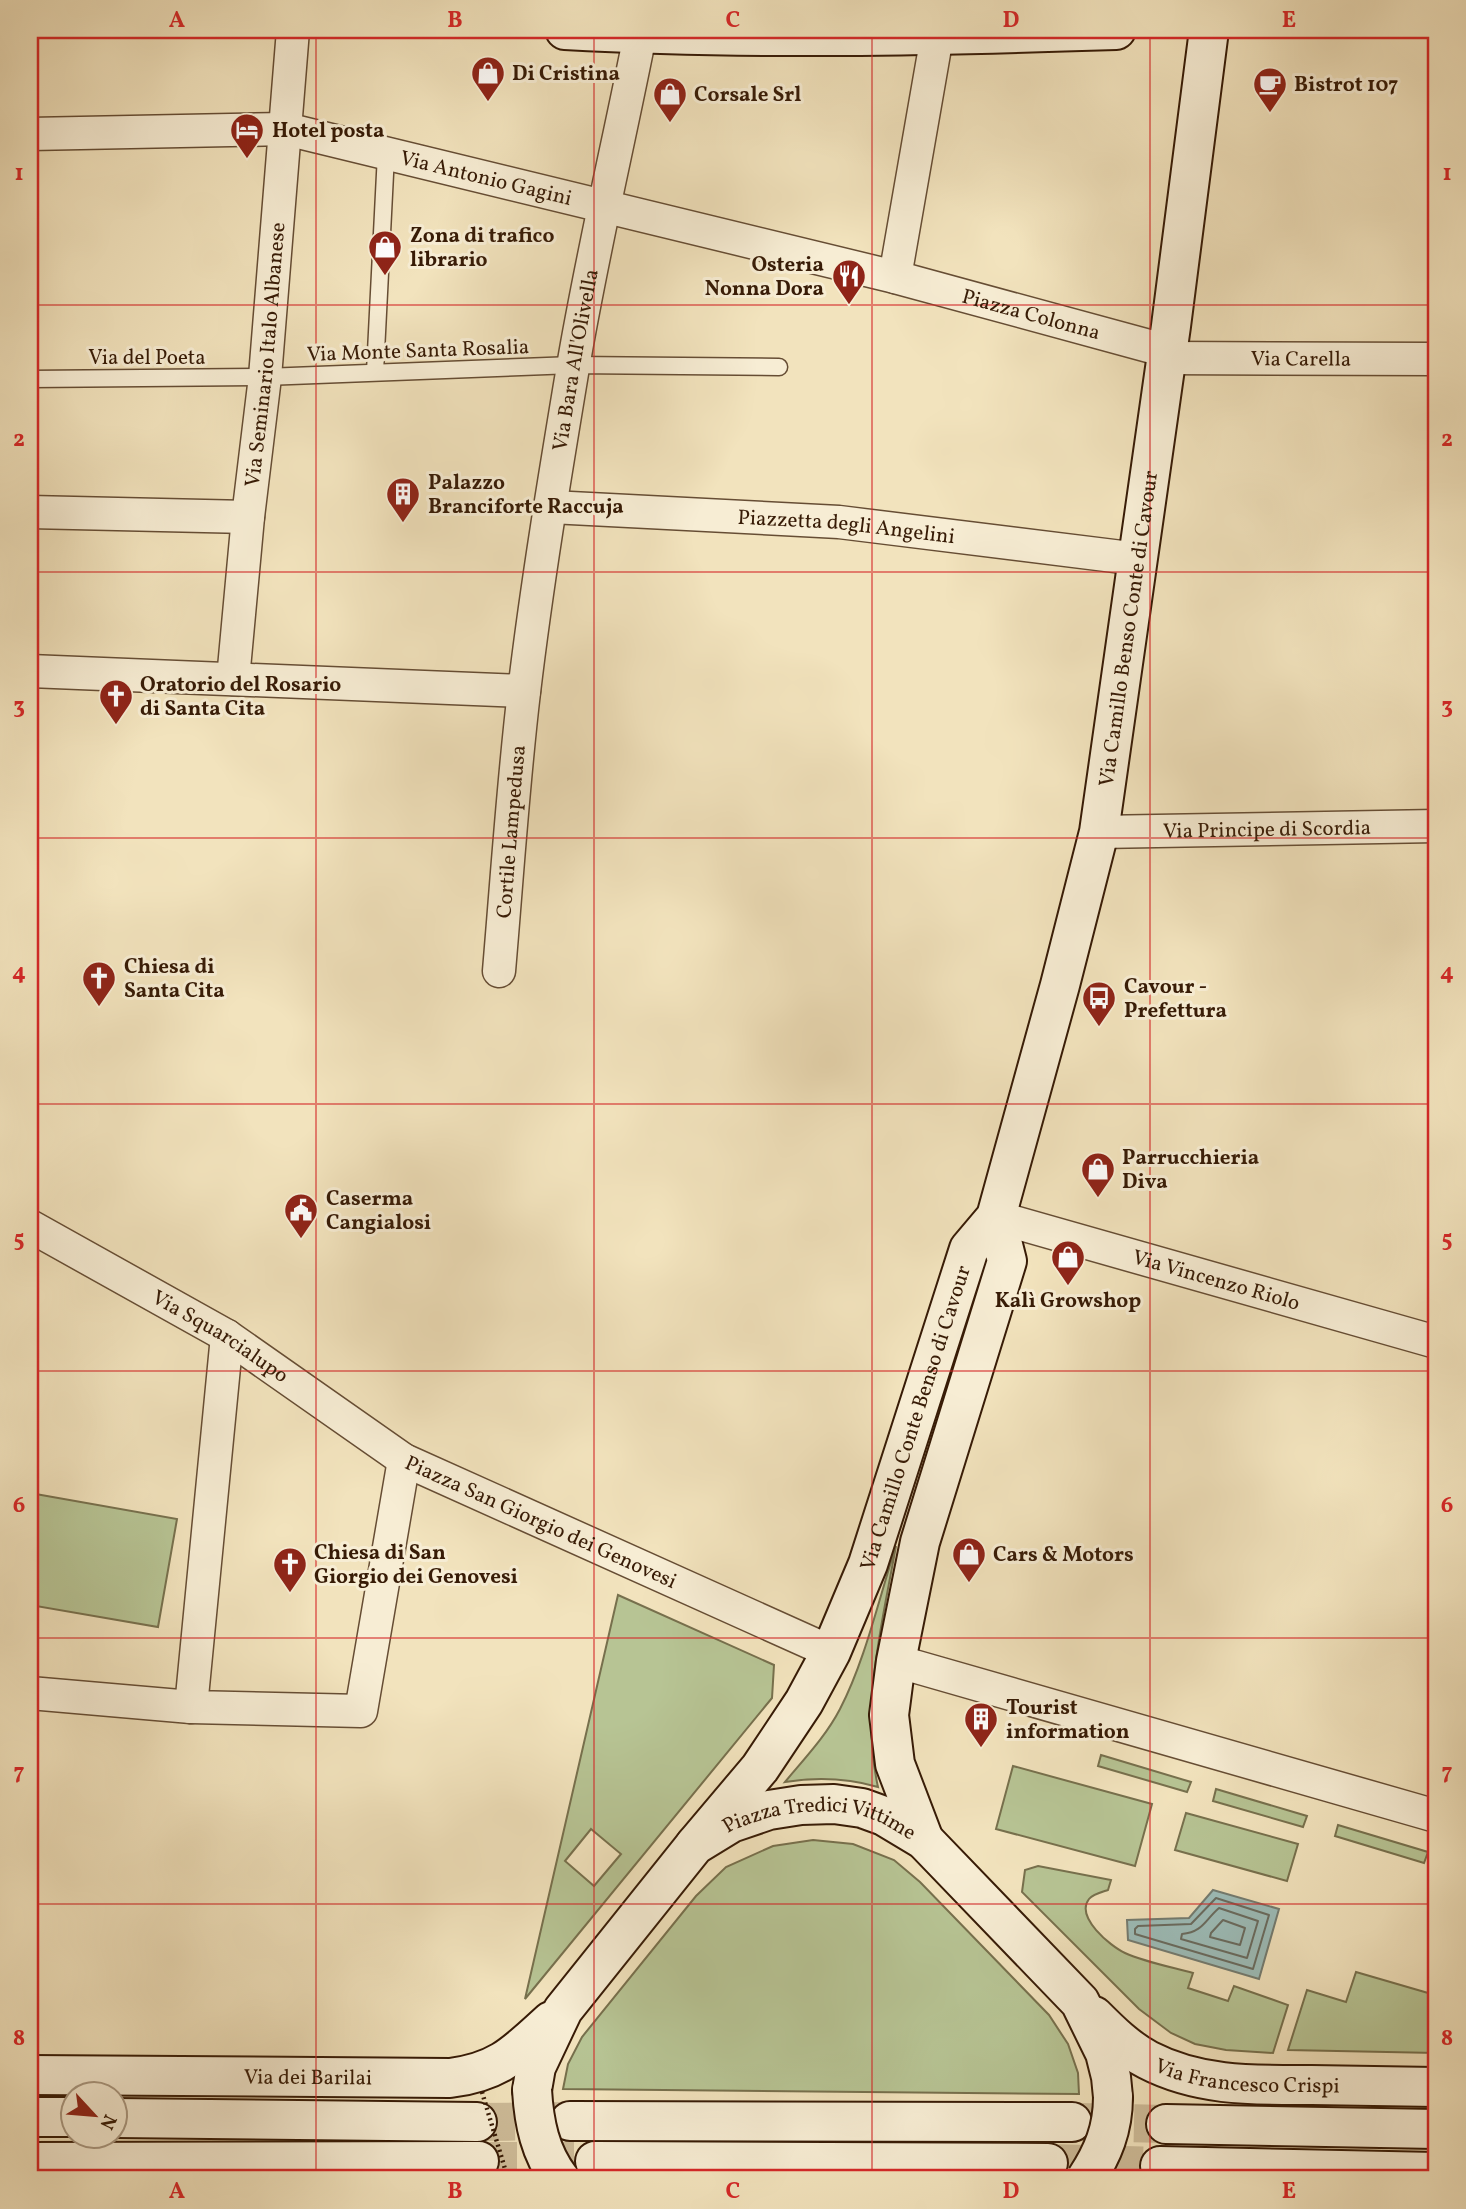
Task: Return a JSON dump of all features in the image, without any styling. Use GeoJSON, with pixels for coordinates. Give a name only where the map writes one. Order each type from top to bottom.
{"type":"FeatureCollection","features":[{"type":"Feature","properties":{"kind":"street","name":"Via Seminario Italo Albanese"},"geometry":{"type":"LineString","coordinates":[[233,679],[248,517],[265,377],[293,30]]}},
{"type":"Feature","properties":{"kind":"street"},"geometry":{"type":"LineString","coordinates":[[565,30],[937,36],[979,32],[1116,30]]}},
{"type":"Feature","properties":{"kind":"street","name":"Via Camillo Benso Conte di Cavour"},"geometry":{"type":"LineString","coordinates":[[996,1217],[1099,832],[1167,354],[1209,30]]}},
{"type":"Feature","properties":{"kind":"street","name":"Via Bara All'Olivella"},"geometry":{"type":"LineString","coordinates":[[524,691],[573,365],[640,32]]}},
{"type":"Feature","properties":{"kind":"street"},"geometry":{"type":"LineString","coordinates":[[895,277],[937,36]]}},
{"type":"Feature","properties":{"kind":"street","name":"Via Antonio Gagini"},"geometry":{"type":"LineString","coordinates":[[30,134],[286,129],[895,277]]}},
{"type":"Feature","properties":{"kind":"street","name":"Piazza Colonna"},"geometry":{"type":"LineString","coordinates":[[895,277],[1167,354]]}},
{"type":"Feature","properties":{"kind":"street","name":"Via Carella"},"geometry":{"type":"LineString","coordinates":[[1167,354],[1436,359]]}},
{"type":"Feature","properties":{"kind":"street","name":"Piazzetta degli Angelini"},"geometry":{"type":"LineString","coordinates":[[551,506],[839,522],[1138,559]]}},
{"type":"Feature","properties":{"kind":"street"},"geometry":{"type":"LineString","coordinates":[[30,512],[248,517]]}},
{"type":"Feature","properties":{"kind":"street"},"geometry":{"type":"LineString","coordinates":[[30,671],[524,691]]}},
{"type":"Feature","properties":{"kind":"street","name":"Cortile Lampedusa"},"geometry":{"type":"LineString","coordinates":[[499,971],[524,691]]}},
{"type":"Feature","properties":{"kind":"street","name":"Via Principe di Scordia"},"geometry":{"type":"LineString","coordinates":[[1099,832],[1436,827]]}},
{"type":"Feature","properties":{"kind":"street","name":"Via Vincenzo Riolo"},"geometry":{"type":"LineString","coordinates":[[996,1217],[1436,1342]]}},
{"type":"Feature","properties":{"kind":"street","name":"Via Camillo Conte Benso di Cavour"},"geometry":{"type":"LineString","coordinates":[[695,1845],[760,1768],[803,1702],[831,1652],[868,1564],[969,1249],[996,1217]]}},
{"type":"Feature","properties":{"kind":"street","name":"Via Camillo Conte Benso di Cavour"},"geometry":{"type":"LineString","coordinates":[[924,1840],[895,1764],[889,1715],[909,1590],[923,1533],[1007,1261],[996,1217]]}},
{"type":"Feature","properties":{"kind":"street","name":"Via Squarcialupo"},"geometry":{"type":"LineString","coordinates":[[30,1226],[227,1336],[404,1460]]}},
{"type":"Feature","properties":{"kind":"street"},"geometry":{"type":"LineString","coordinates":[[30,1693],[191,1707],[227,1336]]}},
{"type":"Feature","properties":{"kind":"street","name":"Piazza San Giorgio dei Genovesi"},"geometry":{"type":"LineString","coordinates":[[191,1707],[361,1711],[404,1460],[831,1652]]}},
{"type":"Feature","properties":{"kind":"street"},"geometry":{"type":"LineString","coordinates":[[896,1661],[1436,1816]]}},
{"type":"Feature","properties":{"kind":"street","name":"Piazza Tredici Vittime"},"geometry":{"type":"LineString","coordinates":[[560,2179],[539,2140],[533,2116],[532,2090],[536,2067],[563,2010],[695,1845],[732,1823],[769,1810],[823,1804],[862,1808],[884,1816],[924,1840],[1080,2002],[1105,2053],[1113,2097],[1113,2117],[1107,2140],[1086,2179]]}},
{"type":"Feature","properties":{"kind":"street","name":"Via Francesco Crispi"},"geometry":{"type":"LineString","coordinates":[[1080,2002],[1124,2045],[1149,2061],[1180,2074],[1209,2081],[1242,2085],[1436,2087]]}},
{"type":"Feature","properties":{"kind":"street","name":"Via dei Barilai"},"geometry":{"type":"LineString","coordinates":[[30,2075],[414,2079],[474,2075],[494,2067],[518,2052],[563,2010]]}},
{"type":"Feature","properties":{"kind":"street"},"geometry":{"type":"LineString","coordinates":[[130,2118],[479,2107]]}},
{"type":"Feature","properties":{"kind":"street"},"geometry":{"type":"LineString","coordinates":[[30,2117],[60,2118]]}},
{"type":"Feature","properties":{"kind":"street"},"geometry":{"type":"LineString","coordinates":[[570,2121],[1072,2122]]}},
{"type":"Feature","properties":{"kind":"street"},"geometry":{"type":"LineString","coordinates":[[1166,2124],[1436,2129]]}},
{"type":"Feature","properties":{"kind":"street"},"geometry":{"type":"LineString","coordinates":[[595,2161],[1048,2164]]}},
{"type":"Feature","properties":{"kind":"street"},"geometry":{"type":"LineString","coordinates":[[30,2162],[494,2170]]}},
{"type":"Feature","properties":{"kind":"street"},"geometry":{"type":"LineString","coordinates":[[1160,2166],[1436,2172]]}},
{"type":"Feature","properties":{"kind":"lane"},"geometry":{"type":"LineString","coordinates":[[375,372],[386,154]]}},
{"type":"Feature","properties":{"kind":"lane","name":"Via Monte Santa Rosalia"},"geometry":{"type":"LineString","coordinates":[[265,377],[573,365],[779,367]]}},
{"type":"Feature","properties":{"kind":"lane","name":"Via del Poeta"},"geometry":{"type":"LineString","coordinates":[[30,379],[265,377]]}},
{"type":"Feature","properties":{"kind":"path"},"geometry":{"type":"LineString","coordinates":[[479,2107],[494,2170]]}},
{"type":"Feature","properties":{"kind":"green space"},"geometry":{"type":"Polygon","coordinates":[[[30,1493],[177,1519],[158,1627],[30,1605],[30,1493]]]}},
{"type":"Feature","properties":{"kind":"green space"},"geometry":{"type":"Polygon","coordinates":[[[896,1546],[879,1636],[872,1696],[871,1727],[878,1787],[832,1779],[785,1782],[815,1747],[849,1690],[896,1546]]]}},
{"type":"Feature","properties":{"kind":"green space"},"geometry":{"type":"Polygon","coordinates":[[[618,1595],[774,1665],[772,1698],[525,1999],[618,1595]],[[591,1829],[565,1861],[594,1886],[621,1854],[591,1829]]]}},
{"type":"Feature","properties":{"kind":"green space"},"geometry":{"type":"Polygon","coordinates":[[[1101,1755],[1191,1782],[1187,1792],[1098,1766],[1101,1755]]]}},
{"type":"Feature","properties":{"kind":"green space"},"geometry":{"type":"Polygon","coordinates":[[[1013,1766],[1152,1804],[1135,1866],[996,1829],[1013,1766]]]}},
{"type":"Feature","properties":{"kind":"green space"},"geometry":{"type":"Polygon","coordinates":[[[1216,1789],[1307,1816],[1303,1827],[1213,1801],[1216,1789]]]}},
{"type":"Feature","properties":{"kind":"green space"},"geometry":{"type":"Polygon","coordinates":[[[1186,1813],[1298,1844],[1287,1881],[1175,1850],[1186,1813]]]}},
{"type":"Feature","properties":{"kind":"green space"},"geometry":{"type":"Polygon","coordinates":[[[1338,1825],[1428,1852],[1424,1863],[1335,1836],[1338,1825]]]}},
{"type":"Feature","properties":{"kind":"green space"},"geometry":{"type":"Polygon","coordinates":[[[813,1840],[853,1844],[894,1860],[920,1882],[1049,2015],[1068,2044],[1078,2073],[1079,2094],[563,2089],[568,2064],[582,2037],[696,1896],[726,1867],[773,1846],[813,1840]]]}},
{"type":"Feature","properties":{"kind":"green space"},"geometry":{"type":"Polygon","coordinates":[[[1038,1866],[1111,1880],[1108,1890],[1089,1899],[1087,1914],[1103,1938],[1125,1953],[1193,1973],[1188,1988],[1228,2001],[1234,1986],[1288,2005],[1273,2053],[1226,2050],[1195,2044],[1171,2033],[1139,2009],[1022,1892],[1025,1870],[1038,1866]]]}},
{"type":"Feature","properties":{"kind":"green space"},"geometry":{"type":"Polygon","coordinates":[[[1356,1972],[1435,1995],[1436,1993],[1436,2053],[1288,2050],[1307,1990],[1346,2002],[1356,1972]]]}},
{"type":"Feature","properties":{"kind":"water"},"geometry":{"type":"Polygon","coordinates":[[[1213,1890],[1279,1909],[1259,1979],[1128,1940],[1127,1920],[1189,1918],[1213,1890]]]}},
{"type":"Feature","properties":{"kind":"tunnel"},"geometry":{"type":"LineString","coordinates":[[477,2122],[568,2121]]}},
{"type":"Feature","properties":{"kind":"tunnel"},"geometry":{"type":"LineString","coordinates":[[1077,2122],[1166,2124]]}},
{"type":"Feature","properties":{"kind":"tunnel"},"geometry":{"type":"LineString","coordinates":[[479,2161],[595,2161]]}},
{"type":"Feature","properties":{"kind":"tunnel"},"geometry":{"type":"LineString","coordinates":[[1048,2163],[1160,2166]]}},
{"type":"Feature","properties":{"kind":"place","name":"Di Cristina"},"geometry":{"type":"Point","coordinates":[488,103]}},
{"type":"Feature","properties":{"kind":"place","name":"Bistrot 107"},"geometry":{"type":"Point","coordinates":[1270,114]}},
{"type":"Feature","properties":{"kind":"place","name":"Corsale Srl"},"geometry":{"type":"Point","coordinates":[670,124]}},
{"type":"Feature","properties":{"kind":"place","name":"Hotel posta"},"geometry":{"type":"Point","coordinates":[247,160]}},
{"type":"Feature","properties":{"kind":"place","name":"Zona di trafico librario"},"geometry":{"type":"Point","coordinates":[385,277]}},
{"type":"Feature","properties":{"kind":"place","name":"Osteria Nonna Dora"},"geometry":{"type":"Point","coordinates":[849,306]}},
{"type":"Feature","properties":{"kind":"place","name":"Palazzo Branciforte Raccuja"},"geometry":{"type":"Point","coordinates":[403,524]}},
{"type":"Feature","properties":{"kind":"place","name":"Oratorio del Rosario di Santa Cita"},"geometry":{"type":"Point","coordinates":[116,726]}},
{"type":"Feature","properties":{"kind":"place","name":"Chiesa di Santa Cita"},"geometry":{"type":"Point","coordinates":[99,1008]}},
{"type":"Feature","properties":{"kind":"place","name":"Cavour - Prefettura"},"geometry":{"type":"Point","coordinates":[1099,1028]}},
{"type":"Feature","properties":{"kind":"place","name":"Parrucchieria Diva"},"geometry":{"type":"Point","coordinates":[1098,1199]}},
{"type":"Feature","properties":{"kind":"place","name":"Caserma Cangialosi"},"geometry":{"type":"Point","coordinates":[301,1240]}},
{"type":"Feature","properties":{"kind":"place","name":"Kalì Growshop"},"geometry":{"type":"Point","coordinates":[1068,1287]}},
{"type":"Feature","properties":{"kind":"place","name":"Cars & Motors"},"geometry":{"type":"Point","coordinates":[969,1584]}},
{"type":"Feature","properties":{"kind":"place","name":"Chiesa di San Giorgio dei Genovesi"},"geometry":{"type":"Point","coordinates":[290,1594]}},
{"type":"Feature","properties":{"kind":"place","name":"Tourist information"},"geometry":{"type":"Point","coordinates":[981,1749]}}]}
